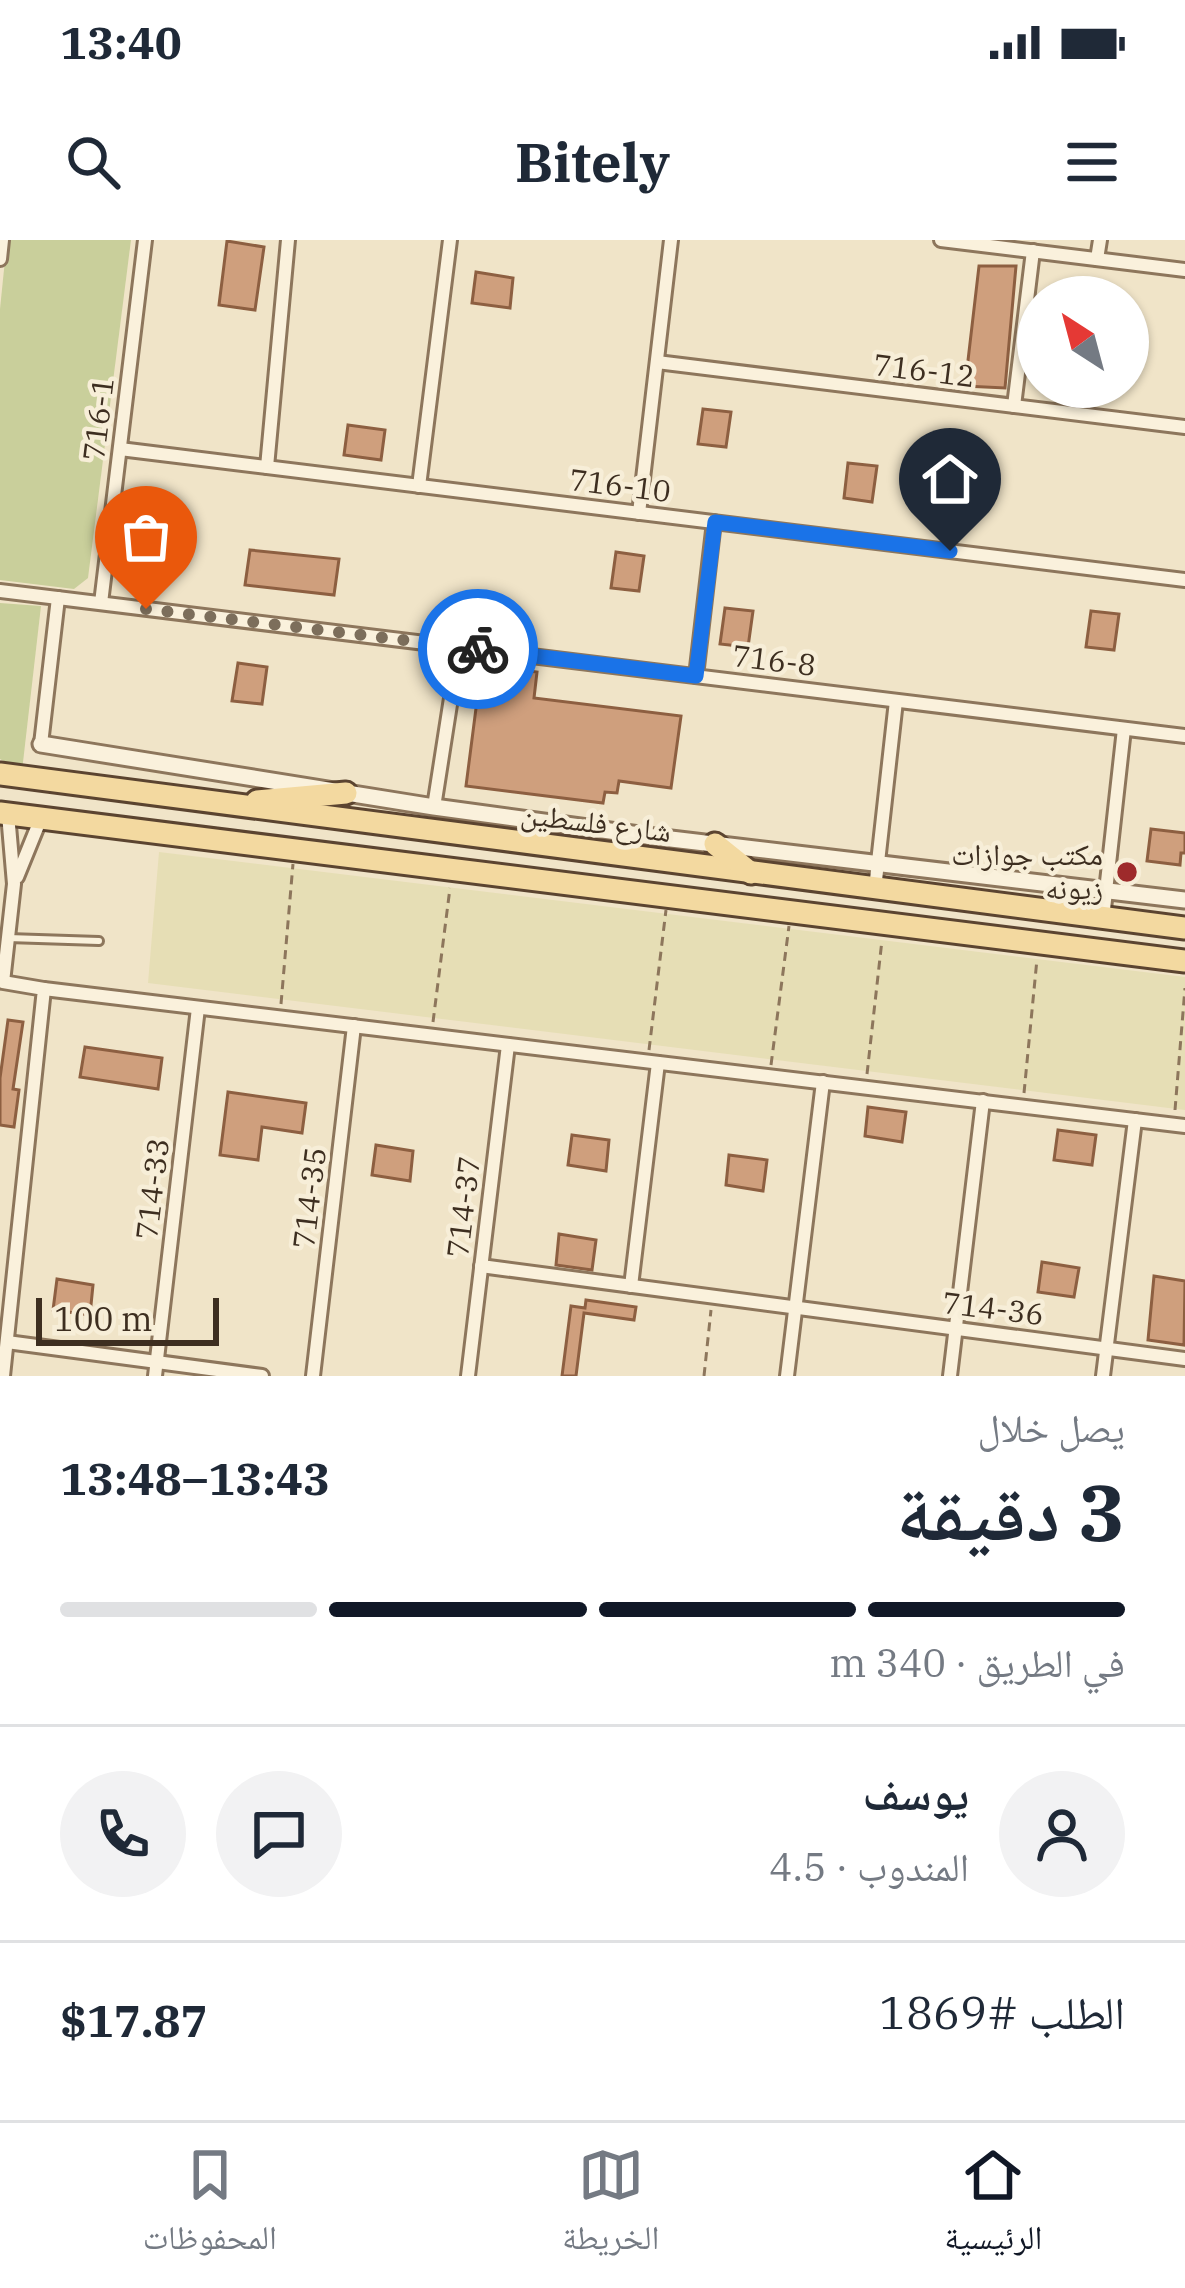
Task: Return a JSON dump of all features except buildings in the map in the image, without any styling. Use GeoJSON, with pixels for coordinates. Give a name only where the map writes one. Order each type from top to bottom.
{"type":"FeatureCollection","features":[{"type":"Feature","properties":{"kind":"main road","name":"شارع فلسطين"},"geometry":{"type":"LineString","coordinates":[[0,774],[1185,928]]}},
{"type":"Feature","properties":{"kind":"main road"},"geometry":{"type":"LineString","coordinates":[[229,805],[346,794]]}},
{"type":"Feature","properties":{"kind":"main road"},"geometry":{"type":"LineString","coordinates":[[3,815],[1185,961]]}},
{"type":"Feature","properties":{"kind":"main road"},"geometry":{"type":"LineString","coordinates":[[715,844],[751,874]]}},
{"type":"Feature","properties":{"kind":"street"},"geometry":{"type":"LineString","coordinates":[[0,259],[2,240]]}},
{"type":"Feature","properties":{"kind":"street","name":"716-1"},"geometry":{"type":"LineString","coordinates":[[100,603],[145,240]]}},
{"type":"Feature","properties":{"kind":"street"},"geometry":{"type":"LineString","coordinates":[[267,467],[288,240]]}},
{"type":"Feature","properties":{"kind":"street"},"geometry":{"type":"LineString","coordinates":[[419,486],[450,240]]}},
{"type":"Feature","properties":{"kind":"street"},"geometry":{"type":"LineString","coordinates":[[639,513],[671,240]]}},
{"type":"Feature","properties":{"kind":"street"},"geometry":{"type":"LineString","coordinates":[[941,240],[1185,270]]}},
{"type":"Feature","properties":{"kind":"street"},"geometry":{"type":"LineString","coordinates":[[1097,260],[1100,240]]}},
{"type":"Feature","properties":{"kind":"street"},"geometry":{"type":"LineString","coordinates":[[1014,406],[1023,247]]}},
{"type":"Feature","properties":{"kind":"street","name":"716-12"},"geometry":{"type":"LineString","coordinates":[[657,362],[1185,428]]}},
{"type":"Feature","properties":{"kind":"street","name":"716-10"},"geometry":{"type":"LineString","coordinates":[[120,449],[1185,580]]}},
{"type":"Feature","properties":{"kind":"street"},"geometry":{"type":"LineString","coordinates":[[696,676],[715,522]]}},
{"type":"Feature","properties":{"kind":"street","name":"716-8"},"geometry":{"type":"LineString","coordinates":[[0,591],[1185,736]]}},
{"type":"Feature","properties":{"kind":"street"},"geometry":{"type":"LineString","coordinates":[[58,598],[41,744],[434,807],[1185,900]]}},
{"type":"Feature","properties":{"kind":"street"},"geometry":{"type":"LineString","coordinates":[[434,807],[459,647]]}},
{"type":"Feature","properties":{"kind":"street"},"geometry":{"type":"LineString","coordinates":[[875,890],[896,701]]}},
{"type":"Feature","properties":{"kind":"street"},"geometry":{"type":"LineString","coordinates":[[1103,918],[1124,729]]}},
{"type":"Feature","properties":{"kind":"street"},"geometry":{"type":"LineString","coordinates":[[3,815],[14,884],[2,982],[1179,1125]]}},
{"type":"Feature","properties":{"kind":"street"},"geometry":{"type":"LineString","coordinates":[[14,884],[41,818]]}},
{"type":"Feature","properties":{"kind":"street"},"geometry":{"type":"LineString","coordinates":[[4,1376],[44,989]]}},
{"type":"Feature","properties":{"kind":"street","name":"714-33"},"geometry":{"type":"LineString","coordinates":[[156,1369],[198,1008]]}},
{"type":"Feature","properties":{"kind":"street","name":"714-35"},"geometry":{"type":"LineString","coordinates":[[313,1376],[354,1026]]}},
{"type":"Feature","properties":{"kind":"street","name":"714-37"},"geometry":{"type":"LineString","coordinates":[[468,1376],[508,1045]]}},
{"type":"Feature","properties":{"kind":"street"},"geometry":{"type":"LineString","coordinates":[[631,1286],[652,1062]]}},
{"type":"Feature","properties":{"kind":"street"},"geometry":{"type":"LineString","coordinates":[[787,1376],[823,1082]]}},
{"type":"Feature","properties":{"kind":"street"},"geometry":{"type":"LineString","coordinates":[[950,1376],[982,1101]]}},
{"type":"Feature","properties":{"kind":"street"},"geometry":{"type":"LineString","coordinates":[[1103,1376],[1136,1120]]}},
{"type":"Feature","properties":{"kind":"street","name":"714-36"},"geometry":{"type":"LineString","coordinates":[[482,1266],[1185,1358]]}},
{"type":"Feature","properties":{"kind":"street"},"geometry":{"type":"LineString","coordinates":[[7,1342],[156,1369],[262,1376]]}},
{"type":"Feature","properties":{"kind":"lane"},"geometry":{"type":"LineString","coordinates":[[8,938],[99,941]]}},
{"type":"Feature","properties":{"kind":"path"},"geometry":{"type":"LineString","coordinates":[[280,1017],[294,850]]}},
{"type":"Feature","properties":{"kind":"path"},"geometry":{"type":"LineString","coordinates":[[431,1035],[452,870]]}},
{"type":"Feature","properties":{"kind":"path"},"geometry":{"type":"LineString","coordinates":[[652,1062],[667,897]]}},
{"type":"Feature","properties":{"kind":"path"},"geometry":{"type":"LineString","coordinates":[[769,1076],[791,912]]}},
{"type":"Feature","properties":{"kind":"path"},"geometry":{"type":"LineString","coordinates":[[866,1088],[884,924]]}},
{"type":"Feature","properties":{"kind":"path"},"geometry":{"type":"LineString","coordinates":[[1022,1106],[1038,943]]}},
{"type":"Feature","properties":{"kind":"path"},"geometry":{"type":"LineString","coordinates":[[1179,1125],[1185,988]]}},
{"type":"Feature","properties":{"kind":"path"},"geometry":{"type":"LineString","coordinates":[[704,1376],[712,1297]]}},
{"type":"Feature","properties":{"kind":"shaded area"},"geometry":{"type":"Polygon","coordinates":[[[159,852],[1185,977],[1185,1110],[148,983],[159,852]]]}},
{"type":"Feature","properties":{"kind":"green space"},"geometry":{"type":"Polygon","coordinates":[[[7,240],[131,240],[88,578],[74,589],[0,580],[0,309],[7,240]]]}},
{"type":"Feature","properties":{"kind":"green space"},"geometry":{"type":"Polygon","coordinates":[[[0,603],[41,606],[22,771],[0,759],[0,603]]]}},
{"type":"Feature","properties":{"kind":"way so far"},"geometry":{"type":"LineString","coordinates":[[146,609],[478,649]]}},
{"type":"Feature","properties":{"kind":"place","name":"مكتب جوازات زيونه"},"geometry":{"type":"Point","coordinates":[1127,872]}},
{"type":"Feature","properties":{"kind":"route"},"geometry":{"type":"LineString","coordinates":[[478,649],[696,676],[715,522],[950,551]]}}]}
